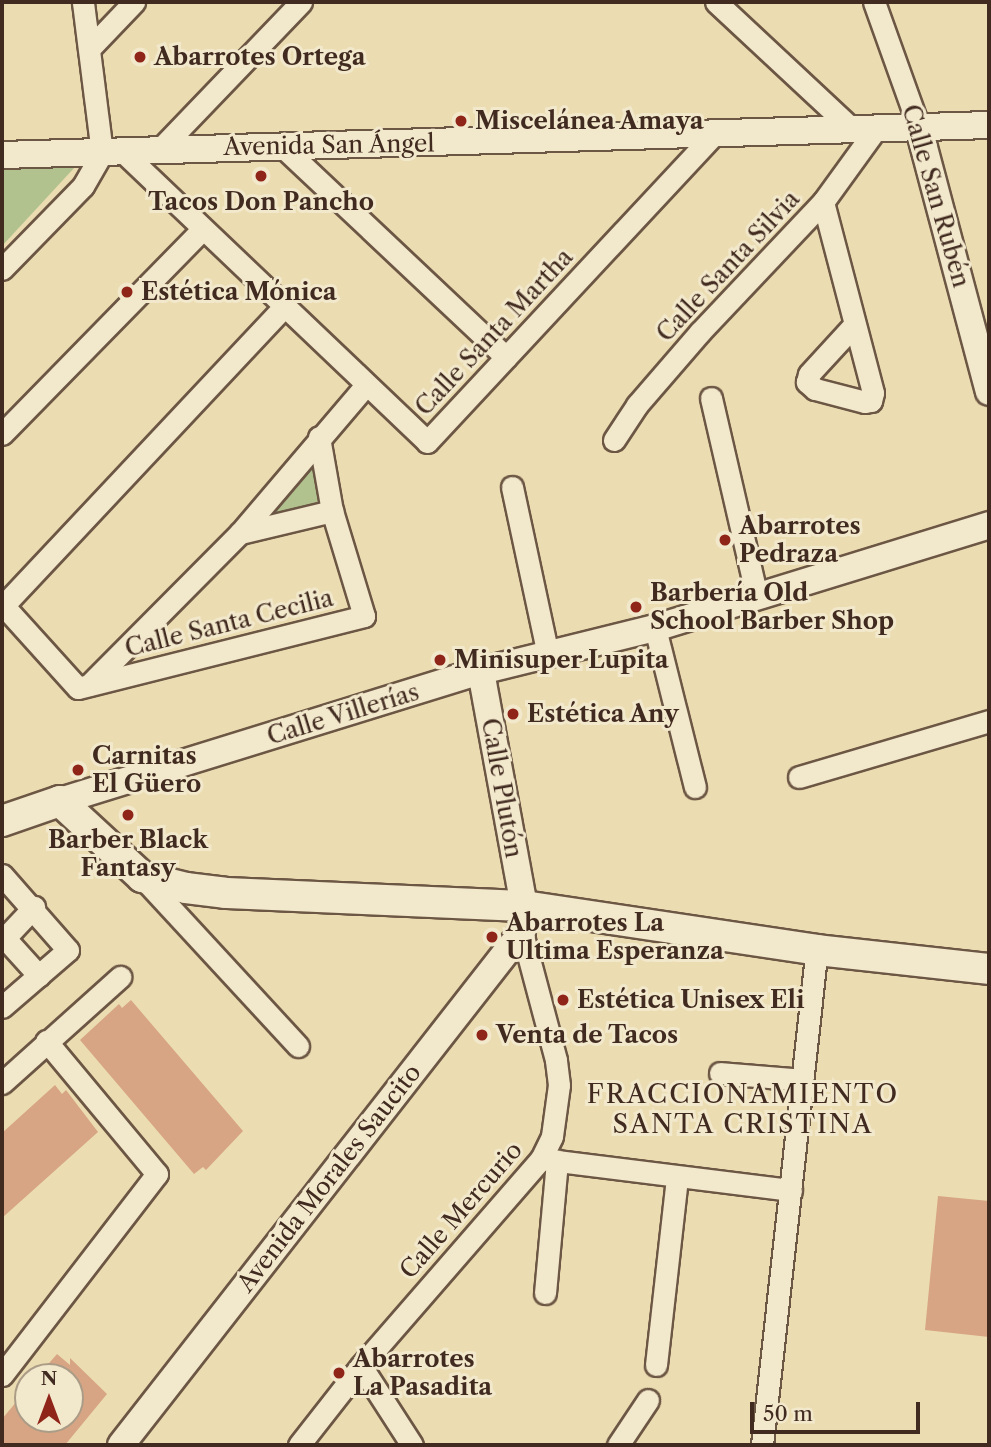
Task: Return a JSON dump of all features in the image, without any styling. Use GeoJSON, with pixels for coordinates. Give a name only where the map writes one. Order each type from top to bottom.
{"type":"FeatureCollection","features":[{"type":"Feature","properties":{"kind":"main road"},"geometry":{"type":"LineString","coordinates":[[2,821],[60,801],[142,877],[225,893],[523,919],[989,969]]}},
{"type":"Feature","properties":{"kind":"street"},"geometry":{"type":"LineString","coordinates":[[2,269],[83,187],[112,153],[83,2]]}},
{"type":"Feature","properties":{"kind":"street"},"geometry":{"type":"LineString","coordinates":[[90,48],[134,2]]}},
{"type":"Feature","properties":{"kind":"street"},"geometry":{"type":"LineString","coordinates":[[162,148],[301,2]]}},
{"type":"Feature","properties":{"kind":"street"},"geometry":{"type":"LineString","coordinates":[[716,2],[849,126]]}},
{"type":"Feature","properties":{"kind":"street","name":"Calle San Rubén"},"geometry":{"type":"LineString","coordinates":[[874,2],[918,125],[989,392]]}},
{"type":"Feature","properties":{"kind":"street","name":"Avenida San Ángel"},"geometry":{"type":"LineString","coordinates":[[3,154],[713,135],[849,126],[989,125]]}},
{"type":"Feature","properties":{"kind":"street","name":"Calle Santa Silvia"},"geometry":{"type":"LineString","coordinates":[[614,440],[637,405],[700,332],[823,202],[877,126]]}},
{"type":"Feature","properties":{"kind":"street","name":"Calle Santa Martha"},"geometry":{"type":"LineString","coordinates":[[112,153],[203,229],[365,386],[428,442],[713,135]]}},
{"type":"Feature","properties":{"kind":"street"},"geometry":{"type":"LineString","coordinates":[[284,148],[506,357]]}},
{"type":"Feature","properties":{"kind":"street"},"geometry":{"type":"LineString","coordinates":[[823,202],[854,325]]}},
{"type":"Feature","properties":{"kind":"street"},"geometry":{"type":"LineString","coordinates":[[2,435],[203,229]]}},
{"type":"Feature","properties":{"kind":"street"},"geometry":{"type":"LineString","coordinates":[[284,307],[3,605],[78,688],[88,686],[240,533],[365,386]]}},
{"type":"Feature","properties":{"kind":"street"},"geometry":{"type":"LineString","coordinates":[[711,398],[757,598]]}},
{"type":"Feature","properties":{"kind":"street","name":"Calle Santa Cecilia"},"geometry":{"type":"LineString","coordinates":[[88,686],[365,617],[332,511],[319,437]]}},
{"type":"Feature","properties":{"kind":"street"},"geometry":{"type":"LineString","coordinates":[[512,487],[548,655]]}},
{"type":"Feature","properties":{"kind":"street"},"geometry":{"type":"LineString","coordinates":[[240,533],[332,511]]}},
{"type":"Feature","properties":{"kind":"street","name":"Calle Villerías"},"geometry":{"type":"LineString","coordinates":[[60,801],[481,671],[655,628],[989,525]]}},
{"type":"Feature","properties":{"kind":"street"},"geometry":{"type":"LineString","coordinates":[[655,628],[695,787]]}},
{"type":"Feature","properties":{"kind":"street","name":"Calle Plutón"},"geometry":{"type":"LineString","coordinates":[[481,671],[523,919]]}},
{"type":"Feature","properties":{"kind":"street"},"geometry":{"type":"LineString","coordinates":[[799,777],[989,721]]}},
{"type":"Feature","properties":{"kind":"street"},"geometry":{"type":"LineString","coordinates":[[2,875],[34,907],[68,950],[2,1007]]}},
{"type":"Feature","properties":{"kind":"street"},"geometry":{"type":"LineString","coordinates":[[142,877],[298,1046]]}},
{"type":"Feature","properties":{"kind":"street"},"geometry":{"type":"LineString","coordinates":[[34,907],[3,938],[39,976]]}},
{"type":"Feature","properties":{"kind":"street","name":"Calle Mercurio"},"geometry":{"type":"LineString","coordinates":[[299,1445],[361,1366],[549,1160],[559,1085],[523,919]]}},
{"type":"Feature","properties":{"kind":"street","name":"Avenida Morales Saucito"},"geometry":{"type":"LineString","coordinates":[[121,1445],[523,919]]}},
{"type":"Feature","properties":{"kind":"street"},"geometry":{"type":"LineString","coordinates":[[762,1445],[817,950]]}},
{"type":"Feature","properties":{"kind":"street"},"geometry":{"type":"LineString","coordinates":[[2,1083],[120,977]]}},
{"type":"Feature","properties":{"kind":"street"},"geometry":{"type":"LineString","coordinates":[[2,1375],[158,1174],[46,1041]]}},
{"type":"Feature","properties":{"kind":"street"},"geometry":{"type":"LineString","coordinates":[[720,1073],[803,1080]]}},
{"type":"Feature","properties":{"kind":"street"},"geometry":{"type":"LineString","coordinates":[[545,1293],[549,1160],[791,1190]]}},
{"type":"Feature","properties":{"kind":"street"},"geometry":{"type":"LineString","coordinates":[[656,1365],[677,1177]]}},
{"type":"Feature","properties":{"kind":"street"},"geometry":{"type":"LineString","coordinates":[[361,1366],[412,1445]]}},
{"type":"Feature","properties":{"kind":"street"},"geometry":{"type":"LineString","coordinates":[[619,1445],[648,1401]]}},
{"type":"Feature","properties":{"kind":"green space"},"geometry":{"type":"Polygon","coordinates":[[[2,167],[75,167],[2,246],[2,167]]]}},
{"type":"Feature","properties":{"kind":"green space"},"geometry":{"type":"Polygon","coordinates":[[[317,446],[327,509],[253,526],[317,446]]]}},
{"type":"Feature","properties":{"kind":"building"},"geometry":{"type":"Polygon","coordinates":[[[131,1000],[243,1131],[206,1170],[203,1167],[194,1174],[80,1040],[119,1004],[122,1008],[131,1000]]]}},
{"type":"Feature","properties":{"kind":"building"},"geometry":{"type":"Polygon","coordinates":[[[55,1085],[62,1094],[66,1090],[98,1132],[2,1218],[2,1133],[55,1085]]]}},
{"type":"Feature","properties":{"kind":"building"},"geometry":{"type":"Polygon","coordinates":[[[938,1196],[989,1201],[989,1337],[925,1330],[938,1196]]]}},
{"type":"Feature","properties":{"kind":"building"},"geometry":{"type":"Polygon","coordinates":[[[57,1354],[68,1363],[49,1363],[57,1354]]]}},
{"type":"Feature","properties":{"kind":"building"},"geometry":{"type":"Polygon","coordinates":[[[84,1372],[107,1394],[84,1422],[84,1372]]]}},
{"type":"Feature","properties":{"kind":"building"},"geometry":{"type":"Polygon","coordinates":[[[14,1405],[14,1433],[75,1433],[65,1445],[2,1445],[2,1419],[14,1405]]]}},
{"type":"Feature","properties":{"kind":"place","name":"Abarrotes Ortega"},"geometry":{"type":"Point","coordinates":[140,57]}},
{"type":"Feature","properties":{"kind":"place","name":"Miscelánea Amaya"},"geometry":{"type":"Point","coordinates":[461,121]}},
{"type":"Feature","properties":{"kind":"place","name":"Tacos Don Pancho"},"geometry":{"type":"Point","coordinates":[261,176]}},
{"type":"Feature","properties":{"kind":"place","name":"Estética Mónica"},"geometry":{"type":"Point","coordinates":[127,292]}},
{"type":"Feature","properties":{"kind":"place","name":"Abarrotes Pedraza"},"geometry":{"type":"Point","coordinates":[725,540]}},
{"type":"Feature","properties":{"kind":"place","name":"Barbería Old School Barber Shop"},"geometry":{"type":"Point","coordinates":[636,607]}},
{"type":"Feature","properties":{"kind":"place","name":"Minisuper Lupita"},"geometry":{"type":"Point","coordinates":[440,660]}},
{"type":"Feature","properties":{"kind":"place","name":"Estética Any"},"geometry":{"type":"Point","coordinates":[513,714]}},
{"type":"Feature","properties":{"kind":"place","name":"Carnitas El Güero"},"geometry":{"type":"Point","coordinates":[78,770]}},
{"type":"Feature","properties":{"kind":"place","name":"Barber Black Fantasy"},"geometry":{"type":"Point","coordinates":[128,815]}},
{"type":"Feature","properties":{"kind":"place","name":"Abarrotes La Ultima Esperanza"},"geometry":{"type":"Point","coordinates":[492,937]}},
{"type":"Feature","properties":{"kind":"place","name":"Estética Unisex Eli"},"geometry":{"type":"Point","coordinates":[563,1000]}},
{"type":"Feature","properties":{"kind":"place","name":"Venta de Tacos"},"geometry":{"type":"Point","coordinates":[482,1035]}},
{"type":"Feature","properties":{"kind":"place","name":"Abarrotes La Pasadita"},"geometry":{"type":"Point","coordinates":[339,1373]}},
{"type":"Feature","properties":{"kind":"district","name":"FRACCIONAMIENTO SANTA CRISTINA"},"geometry":{"type":"Point","coordinates":[743,1110]}}]}
